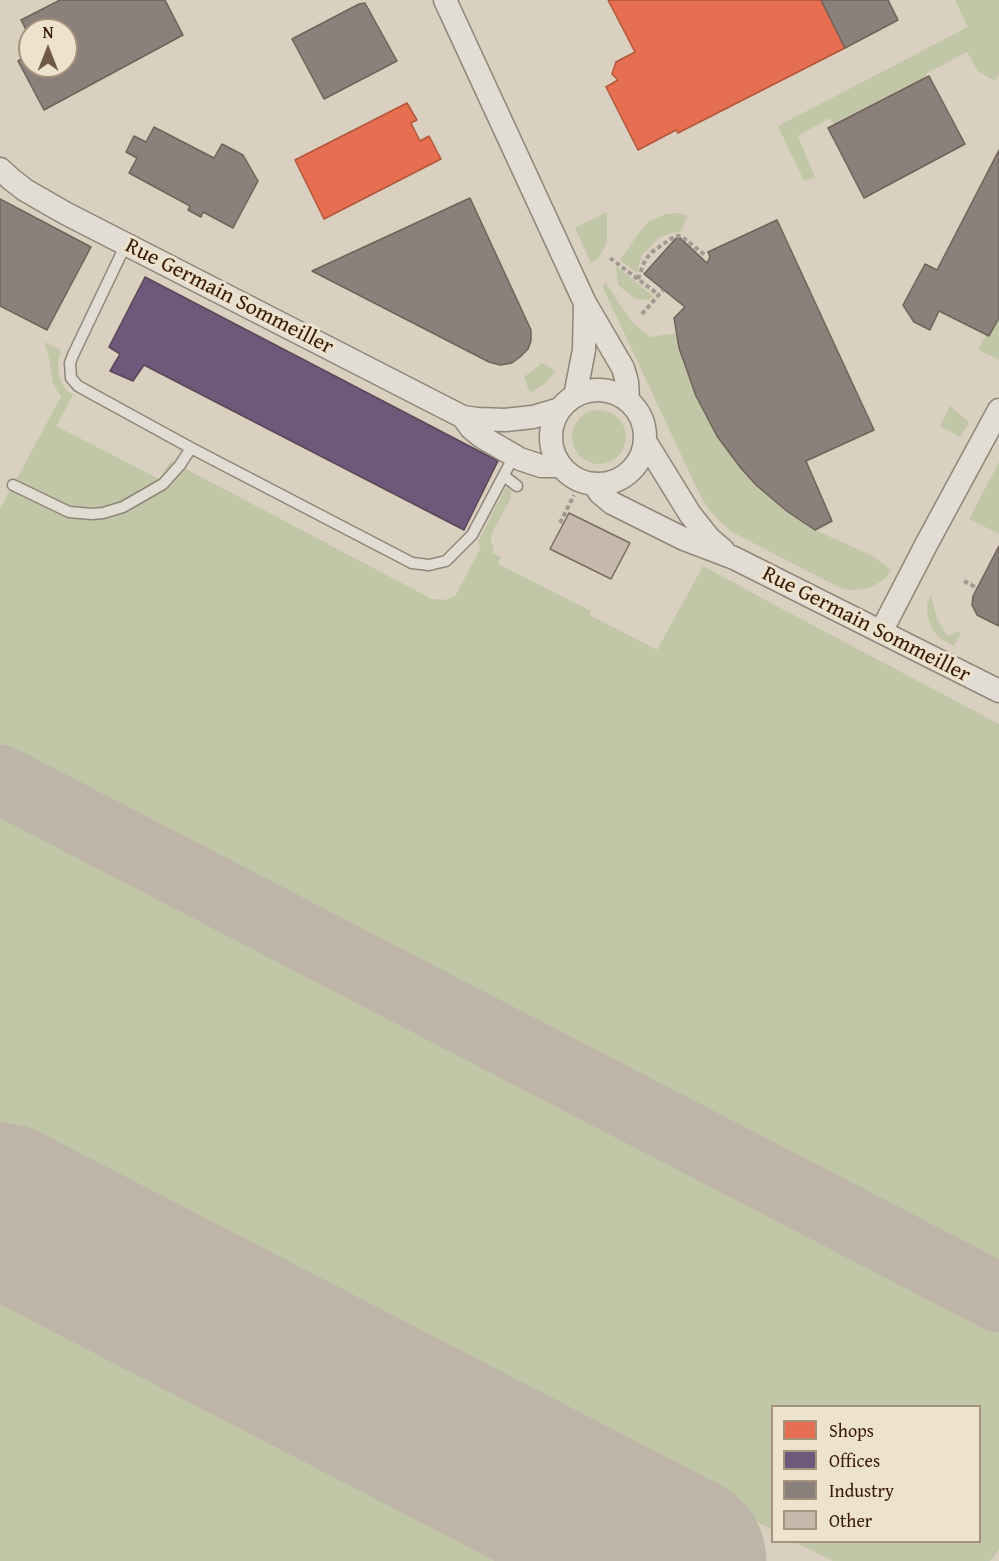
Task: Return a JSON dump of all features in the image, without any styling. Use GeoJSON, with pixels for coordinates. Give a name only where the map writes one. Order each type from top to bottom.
{"type":"FeatureCollection","features":[{"type":"Feature","properties":{"kind":"street","name":"Rue Germain Sommeiller"},"geometry":{"type":"LineString","coordinates":[[445,0],[585,303],[623,368],[627,382],[628,401]]}},
{"type":"Feature","properties":{"kind":"street","name":"Rue Germain Sommeiller"},"geometry":{"type":"LineString","coordinates":[[0,169],[25,190],[65,213],[463,417],[505,420],[533,417],[568,403],[584,393],[602,390],[620,396],[628,401],[639,415],[645,432],[645,441],[690,514],[709,538],[734,558]]}},
{"type":"Feature","properties":{"kind":"street","name":"Rue Germain Sommeiller"},"geometry":{"type":"LineString","coordinates":[[585,303],[585,339],[582,360],[568,403],[552,425],[553,451],[561,466],[572,477],[588,483],[612,503],[684,539],[734,558],[999,692]]}},
{"type":"Feature","properties":{"kind":"street","name":"Rue Germain Sommeiller"},"geometry":{"type":"LineString","coordinates":[[463,417],[482,437],[514,456],[541,466],[561,466]]}},
{"type":"Feature","properties":{"kind":"street"},"geometry":{"type":"LineString","coordinates":[[881,632],[927,543],[996,422]]}},
{"type":"Feature","properties":{"kind":"street"},"geometry":{"type":"LineString","coordinates":[[588,483],[612,482],[628,473],[639,459],[645,441]]}},
{"type":"Feature","properties":{"kind":"lane"},"geometry":{"type":"LineString","coordinates":[[126,244],[73,355],[70,368],[72,378],[78,386],[191,448],[412,563],[429,565],[446,561],[472,535],[514,456]]}},
{"type":"Feature","properties":{"kind":"lane"},"geometry":{"type":"LineString","coordinates":[[13,485],[69,512],[103,513],[123,507],[164,484],[191,448]]}},
{"type":"Feature","properties":{"kind":"lane"},"geometry":{"type":"LineString","coordinates":[[504,476],[517,486]]}},
{"type":"Feature","properties":{"kind":"path"},"geometry":{"type":"LineString","coordinates":[[638,279],[645,260],[652,252],[675,236],[681,236],[706,256]]}},
{"type":"Feature","properties":{"kind":"path"},"geometry":{"type":"LineString","coordinates":[[610,258],[659,295]]}},
{"type":"Feature","properties":{"kind":"path"},"geometry":{"type":"LineString","coordinates":[[642,314],[663,290]]}},
{"type":"Feature","properties":{"kind":"path"},"geometry":{"type":"LineString","coordinates":[[560,523],[588,483]]}},
{"type":"Feature","properties":{"kind":"path"},"geometry":{"type":"LineString","coordinates":[[963,581],[977,588]]}},
{"type":"Feature","properties":{"kind":"green space"},"geometry":{"type":"Polygon","coordinates":[[[955,0],[999,0],[999,74],[995,81],[978,71],[967,52],[927,73],[925,78],[834,125],[830,118],[798,136],[815,177],[804,181],[778,126],[968,27],[955,0]]]}},
{"type":"Feature","properties":{"kind":"green space"},"geometry":{"type":"Polygon","coordinates":[[[607,212],[607,243],[599,257],[591,263],[575,228],[607,212]]]}},
{"type":"Feature","properties":{"kind":"green space"},"geometry":{"type":"Polygon","coordinates":[[[679,213],[688,216],[680,232],[659,238],[642,255],[637,273],[620,260],[649,221],[666,214],[679,213]]]}},
{"type":"Feature","properties":{"kind":"green space"},"geometry":{"type":"Polygon","coordinates":[[[616,266],[653,296],[649,300],[634,298],[618,285],[616,266]]]}},
{"type":"Feature","properties":{"kind":"green space"},"geometry":{"type":"Polygon","coordinates":[[[606,283],[630,320],[649,337],[676,333],[682,360],[706,417],[717,436],[756,485],[788,512],[815,530],[871,555],[891,570],[886,578],[866,589],[840,588],[732,532],[719,521],[700,495],[603,288],[606,283]]]}},
{"type":"Feature","properties":{"kind":"green space"},"geometry":{"type":"Polygon","coordinates":[[[999,318],[999,360],[978,349],[986,335],[989,336],[999,318]]]}},
{"type":"Feature","properties":{"kind":"green space"},"geometry":{"type":"Polygon","coordinates":[[[44,342],[61,350],[58,360],[59,377],[66,390],[73,395],[56,426],[159,479],[171,461],[432,599],[445,600],[455,596],[481,548],[478,542],[506,487],[511,491],[510,500],[491,535],[494,548],[492,553],[501,557],[498,564],[591,611],[590,615],[657,650],[703,566],[999,724],[999,1264],[758,1142],[719,1119],[0,748],[0,509],[61,397],[53,383],[44,342]]]}},
{"type":"Feature","properties":{"kind":"green space"},"geometry":{"type":"Polygon","coordinates":[[[542,363],[556,371],[544,384],[530,393],[524,377],[542,363]]]}},
{"type":"Feature","properties":{"kind":"green space"},"geometry":{"type":"Polygon","coordinates":[[[950,406],[968,421],[960,437],[940,426],[950,406]]]}},
{"type":"Feature","properties":{"kind":"green space"},"geometry":{"type":"Polygon","coordinates":[[[594,410],[604,410],[614,414],[622,422],[626,437],[622,452],[614,460],[604,464],[594,464],[584,460],[576,452],[572,442],[572,432],[576,422],[584,414],[594,410]]]}},
{"type":"Feature","properties":{"kind":"green space"},"geometry":{"type":"Polygon","coordinates":[[[999,462],[999,534],[969,519],[999,462]]]}},
{"type":"Feature","properties":{"kind":"green space"},"geometry":{"type":"Polygon","coordinates":[[[931,596],[937,619],[948,636],[958,631],[961,633],[954,646],[941,639],[930,625],[927,603],[931,596]]]}},
{"type":"Feature","properties":{"kind":"green space"},"geometry":{"type":"Polygon","coordinates":[[[0,814],[999,1334],[999,1549],[990,1561],[833,1561],[797,1543],[981,1543],[981,1405],[771,1405],[771,1529],[0,1127],[0,814]]]}},
{"type":"Feature","properties":{"kind":"green space"},"geometry":{"type":"Polygon","coordinates":[[[0,1296],[416,1512],[510,1561],[0,1561],[0,1296]]]}},
{"type":"Feature","properties":{"kind":"building: Shops"},"geometry":{"type":"Polygon","coordinates":[[[608,0],[821,0],[845,48],[678,133],[676,130],[638,150],[606,87],[618,80],[612,74],[616,62],[635,52],[608,0]]]}},
{"type":"Feature","properties":{"kind":"building: Shops"},"geometry":{"type":"Polygon","coordinates":[[[407,103],[417,120],[411,123],[420,141],[429,136],[441,159],[324,219],[295,160],[407,103]]]}},
{"type":"Feature","properties":{"kind":"building: Offices"},"geometry":{"type":"Polygon","coordinates":[[[145,277],[498,461],[464,530],[144,365],[133,381],[110,371],[120,354],[109,347],[145,277]]]}},
{"type":"Feature","properties":{"kind":"building: Industry"},"geometry":{"type":"Polygon","coordinates":[[[60,0],[165,0],[183,35],[44,110],[27,78],[78,78],[78,18],[25,18],[60,0]]]}},
{"type":"Feature","properties":{"kind":"building: Industry"},"geometry":{"type":"Polygon","coordinates":[[[821,0],[888,0],[898,20],[845,48],[821,0]]]}},
{"type":"Feature","properties":{"kind":"building: Industry"},"geometry":{"type":"Polygon","coordinates":[[[365,3],[397,61],[324,99],[292,39],[365,3]]]}},
{"type":"Feature","properties":{"kind":"building: Industry"},"geometry":{"type":"Polygon","coordinates":[[[929,76],[965,144],[864,198],[828,128],[929,76]]]}},
{"type":"Feature","properties":{"kind":"building: Industry"},"geometry":{"type":"Polygon","coordinates":[[[154,127],[214,158],[222,144],[243,155],[258,181],[233,228],[203,212],[201,217],[188,210],[190,206],[129,173],[137,158],[126,152],[134,136],[146,142],[154,127]]]}},
{"type":"Feature","properties":{"kind":"building: Industry"},"geometry":{"type":"Polygon","coordinates":[[[999,150],[999,318],[989,336],[939,311],[930,330],[914,322],[903,305],[925,264],[937,270],[999,150]]]}},
{"type":"Feature","properties":{"kind":"building: Industry"},"geometry":{"type":"Polygon","coordinates":[[[470,198],[531,330],[528,349],[512,363],[500,365],[489,362],[312,271],[470,198]]]}},
{"type":"Feature","properties":{"kind":"building: Industry"},"geometry":{"type":"Polygon","coordinates":[[[0,199],[91,247],[47,330],[0,306],[0,199]]]}},
{"type":"Feature","properties":{"kind":"building: Industry"},"geometry":{"type":"Polygon","coordinates":[[[777,220],[874,430],[806,461],[832,521],[815,530],[788,512],[756,485],[717,436],[696,396],[679,348],[674,318],[685,307],[644,274],[678,236],[707,263],[710,257],[708,252],[777,220]]]}},
{"type":"Feature","properties":{"kind":"building: Industry"},"geometry":{"type":"Polygon","coordinates":[[[999,546],[999,626],[977,615],[972,605],[973,596],[999,546]]]}},
{"type":"Feature","properties":{"kind":"building: Other"},"geometry":{"type":"Polygon","coordinates":[[[569,513],[630,543],[611,579],[550,549],[569,513]]]}},
{"type":"Feature","properties":{"kind":"taxiway"},"geometry":{"type":"LineString","coordinates":[[0,779],[999,1298]]}},
{"type":"Feature","properties":{"kind":"runway"},"geometry":{"type":"LineString","coordinates":[[0,1208],[681,1561]]}}]}
